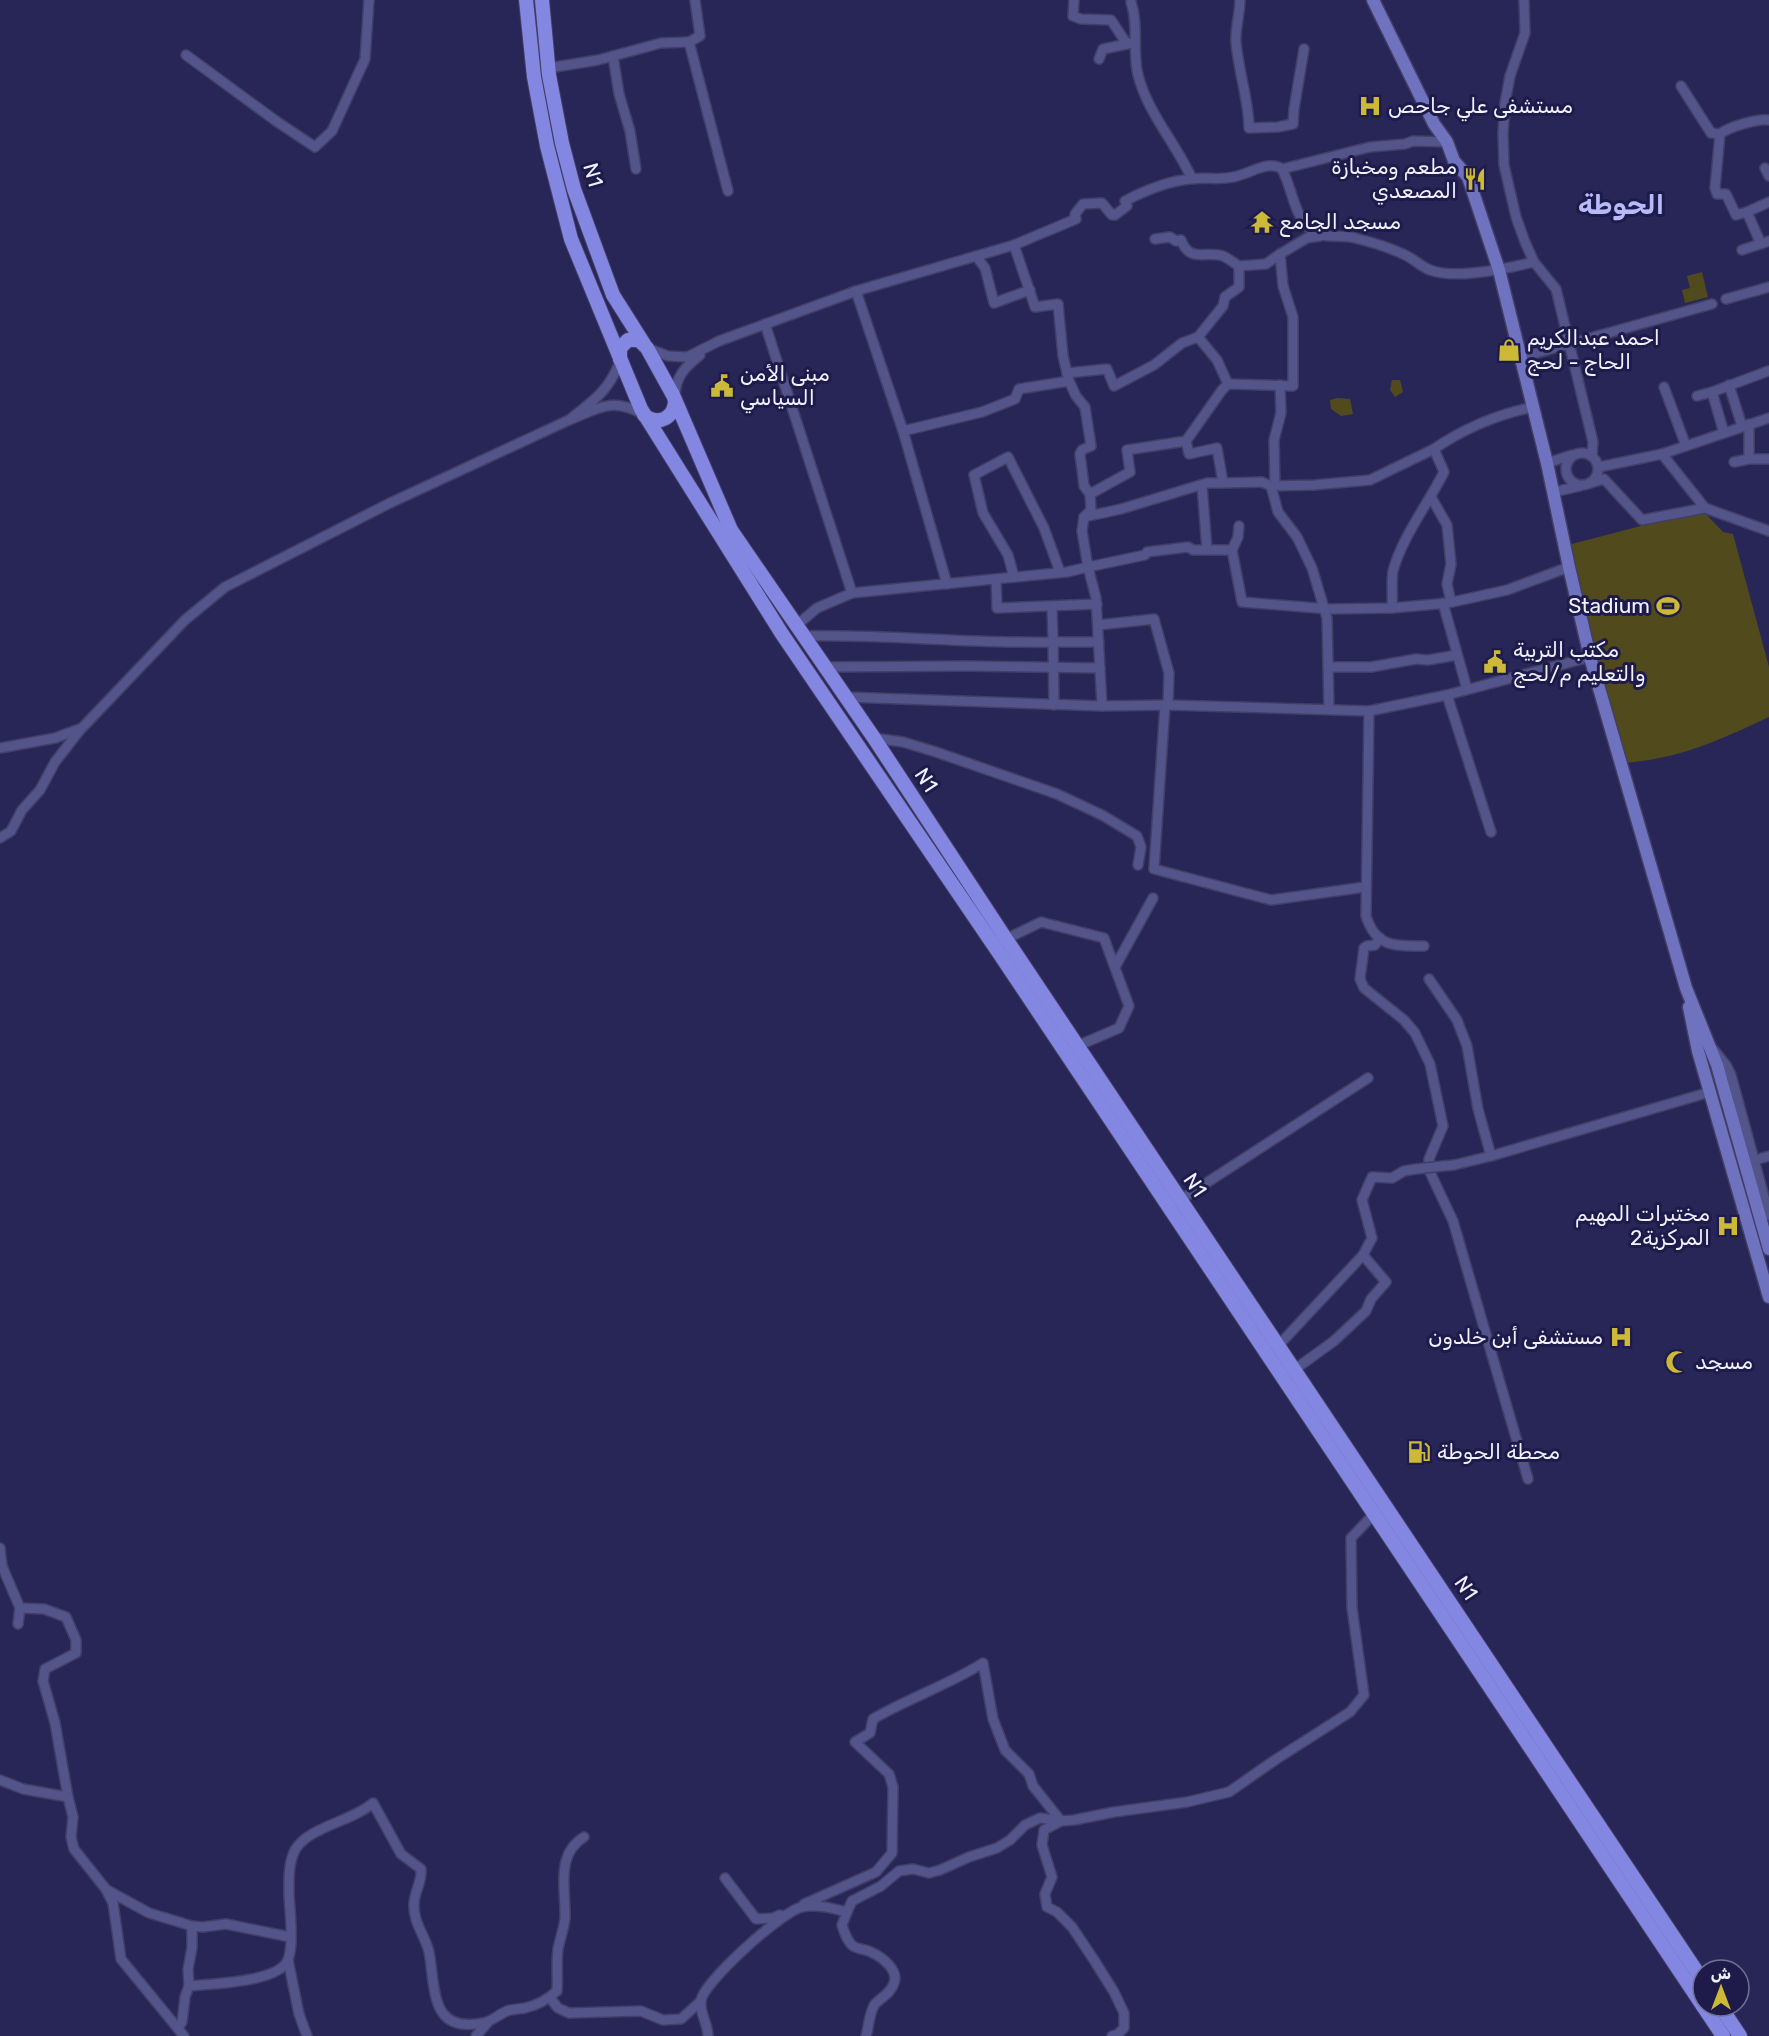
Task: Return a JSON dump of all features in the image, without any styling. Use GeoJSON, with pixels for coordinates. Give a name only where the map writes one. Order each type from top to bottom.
{"type":"FeatureCollection","features":[{"type":"Feature","properties":{"kind":"highway","name":"N1"},"geometry":{"type":"LineString","coordinates":[[526,0],[534,77],[547,146],[571,239],[620,362],[644,415],[782,634],[1375,1513],[1691,1988]]}},
{"type":"Feature","properties":{"kind":"highway","name":"N1"},"geometry":{"type":"LineString","coordinates":[[542,0],[549,68],[562,143],[574,189],[614,295],[647,348],[675,400],[731,530],[801,630],[823,667],[874,738],[1077,1046],[1691,1963]]}},
{"type":"Feature","properties":{"kind":"highway"},"geometry":{"type":"LineString","coordinates":[[620,362],[620,348],[628,340],[639,340],[647,348]]}},
{"type":"Feature","properties":{"kind":"highway"},"geometry":{"type":"LineString","coordinates":[[644,415],[652,420],[663,420],[673,412],[675,400]]}},
{"type":"Feature","properties":{"kind":"highway","name":"N1"},"geometry":{"type":"LineString","coordinates":[[1711,2018],[1723,2036]]}},
{"type":"Feature","properties":{"kind":"highway"},"geometry":{"type":"LineString","coordinates":[[1728,2018],[1740,2036]]}},
{"type":"Feature","properties":{"kind":"main road"},"geometry":{"type":"LineString","coordinates":[[1373,0],[1419,97],[1447,142],[1454,161],[1468,177],[1499,270],[1547,462],[1590,657],[1686,987],[1696,1040],[1769,1297]]}},
{"type":"Feature","properties":{"kind":"main road"},"geometry":{"type":"LineString","coordinates":[[1686,987],[1710,1045],[1769,1249]]}},
{"type":"Feature","properties":{"kind":"street"},"geometry":{"type":"LineString","coordinates":[[186,55],[315,147],[332,131],[365,59],[369,0]]}},
{"type":"Feature","properties":{"kind":"street"},"geometry":{"type":"LineString","coordinates":[[549,68],[613,56],[661,43],[689,42],[700,36],[695,0]]}},
{"type":"Feature","properties":{"kind":"street"},"geometry":{"type":"LineString","coordinates":[[1074,0],[1073,16],[1081,19],[1111,20],[1131,43]]}},
{"type":"Feature","properties":{"kind":"street"},"geometry":{"type":"LineString","coordinates":[[1240,0],[1240,14],[1236,21],[1236,44],[1249,128],[1293,124],[1304,49]]}},
{"type":"Feature","properties":{"kind":"street"},"geometry":{"type":"LineString","coordinates":[[1524,0],[1525,33],[1510,76],[1505,103],[1504,165],[1516,217],[1534,262],[1556,290],[1593,442],[1592,456]]}},
{"type":"Feature","properties":{"kind":"street"},"geometry":{"type":"LineString","coordinates":[[1131,2],[1135,13],[1131,43],[1144,90],[1162,128],[1170,136],[1192,179]]}},
{"type":"Feature","properties":{"kind":"street"},"geometry":{"type":"LineString","coordinates":[[689,42],[728,191]]}},
{"type":"Feature","properties":{"kind":"street"},"geometry":{"type":"LineString","coordinates":[[1099,59],[1102,49],[1131,43]]}},
{"type":"Feature","properties":{"kind":"street"},"geometry":{"type":"LineString","coordinates":[[613,56],[618,94],[630,131],[636,169]]}},
{"type":"Feature","properties":{"kind":"street"},"geometry":{"type":"LineString","coordinates":[[1682,86],[1711,133],[1720,134],[1725,130],[1762,119],[1769,120]]}},
{"type":"Feature","properties":{"kind":"street"},"geometry":{"type":"LineString","coordinates":[[1720,134],[1715,188],[1717,194],[1726,194],[1736,215],[1769,202]]}},
{"type":"Feature","properties":{"kind":"street"},"geometry":{"type":"LineString","coordinates":[[1282,169],[1370,147],[1405,144],[1413,141],[1447,142]]}},
{"type":"Feature","properties":{"kind":"street"},"geometry":{"type":"LineString","coordinates":[[647,348],[668,356],[687,357],[719,341],[856,291],[1014,244],[1076,219],[1075,214],[1083,204],[1102,203],[1112,215],[1115,215],[1127,206],[1125,201],[1148,188],[1192,179],[1233,178],[1270,166],[1278,166],[1282,169],[1298,216],[1320,236]]}},
{"type":"Feature","properties":{"kind":"street"},"geometry":{"type":"LineString","coordinates":[[1742,250],[1765,243],[1747,212]]}},
{"type":"Feature","properties":{"kind":"street"},"geometry":{"type":"LineString","coordinates":[[1155,239],[1170,237],[1176,241],[1181,240],[1184,248],[1199,256],[1221,254],[1239,266],[1266,264],[1307,238],[1345,235],[1406,255],[1432,271],[1460,273],[1499,270],[1534,262]]}},
{"type":"Feature","properties":{"kind":"street"},"geometry":{"type":"LineString","coordinates":[[1014,244],[1035,307],[1058,304],[1063,356],[1068,377],[1086,415],[1091,446],[1082,450],[1080,454],[1084,486],[1090,494],[1091,510],[1084,517],[1082,531],[1097,604],[1102,706]]}},
{"type":"Feature","properties":{"kind":"street"},"geometry":{"type":"LineString","coordinates":[[1090,494],[1130,472],[1127,450],[1186,441],[1228,384],[1293,386],[1295,346],[1293,317],[1283,286],[1280,254]]}},
{"type":"Feature","properties":{"kind":"street"},"geometry":{"type":"LineString","coordinates":[[976,256],[985,268],[994,303],[1030,290]]}},
{"type":"Feature","properties":{"kind":"street"},"geometry":{"type":"LineString","coordinates":[[903,431],[997,406],[1015,399],[1019,389],[1068,377],[1107,369],[1114,386],[1155,365],[1182,343],[1198,337],[1223,306],[1225,297],[1239,287],[1239,266]]}},
{"type":"Feature","properties":{"kind":"street"},"geometry":{"type":"LineString","coordinates":[[1726,299],[1769,287]]}},
{"type":"Feature","properties":{"kind":"street"},"geometry":{"type":"LineString","coordinates":[[856,291],[903,431],[947,584]]}},
{"type":"Feature","properties":{"kind":"street"},"geometry":{"type":"LineString","coordinates":[[1522,357],[1712,304]]}},
{"type":"Feature","properties":{"kind":"street"},"geometry":{"type":"LineString","coordinates":[[765,324],[852,593]]}},
{"type":"Feature","properties":{"kind":"street"},"geometry":{"type":"LineString","coordinates":[[1198,337],[1217,360],[1228,384]]}},
{"type":"Feature","properties":{"kind":"street"},"geometry":{"type":"LineString","coordinates":[[675,400],[677,379],[682,372],[719,341]]}},
{"type":"Feature","properties":{"kind":"street"},"geometry":{"type":"LineString","coordinates":[[568,420],[602,394],[614,378],[620,362]]}},
{"type":"Feature","properties":{"kind":"street"},"geometry":{"type":"LineString","coordinates":[[1697,396],[1768,371]]}},
{"type":"Feature","properties":{"kind":"street"},"geometry":{"type":"LineString","coordinates":[[1280,385],[1281,413],[1274,440],[1273,486],[1278,512],[1297,537],[1312,568],[1325,608],[1329,709]]}},
{"type":"Feature","properties":{"kind":"street"},"geometry":{"type":"LineString","coordinates":[[1729,385],[1746,425],[1749,459]]}},
{"type":"Feature","properties":{"kind":"street"},"geometry":{"type":"LineString","coordinates":[[1664,387],[1686,446]]}},
{"type":"Feature","properties":{"kind":"street"},"geometry":{"type":"LineString","coordinates":[[1712,392],[1724,433]]}},
{"type":"Feature","properties":{"kind":"street"},"geometry":{"type":"LineString","coordinates":[[0,837],[11,831],[22,810],[40,790],[55,762],[82,728],[185,620],[225,587],[390,503],[568,420],[609,404],[624,406],[644,415]]}},
{"type":"Feature","properties":{"kind":"street"},"geometry":{"type":"LineString","coordinates":[[1084,517],[1121,509],[1202,485],[1262,482],[1273,486],[1314,485],[1370,480],[1483,422],[1534,407]]}},
{"type":"Feature","properties":{"kind":"street"},"geometry":{"type":"LineString","coordinates":[[1599,467],[1662,454],[1769,418]]}},
{"type":"Feature","properties":{"kind":"street"},"geometry":{"type":"LineString","coordinates":[[1186,441],[1189,454],[1217,448],[1223,483]]}},
{"type":"Feature","properties":{"kind":"street"},"geometry":{"type":"LineString","coordinates":[[1392,608],[1393,572],[1404,541],[1444,472],[1434,449]]}},
{"type":"Feature","properties":{"kind":"street"},"geometry":{"type":"LineString","coordinates":[[1547,462],[1574,454],[1587,453],[1592,456],[1599,467]]}},
{"type":"Feature","properties":{"kind":"street"},"geometry":{"type":"LineString","coordinates":[[1574,454],[1566,464],[1568,476],[1572,481],[1587,484],[1594,479],[1599,467]]}},
{"type":"Feature","properties":{"kind":"street"},"geometry":{"type":"LineString","coordinates":[[1662,454],[1705,508]]}},
{"type":"Feature","properties":{"kind":"street"},"geometry":{"type":"LineString","coordinates":[[1014,577],[1008,555],[983,513],[974,475],[1008,457],[1044,528],[1060,572]]}},
{"type":"Feature","properties":{"kind":"street"},"geometry":{"type":"LineString","coordinates":[[1734,462],[1769,459]]}},
{"type":"Feature","properties":{"kind":"street"},"geometry":{"type":"LineString","coordinates":[[1554,492],[1604,479],[1642,520],[1705,508],[1769,531]]}},
{"type":"Feature","properties":{"kind":"street"},"geometry":{"type":"LineString","coordinates":[[1202,485],[1207,550]]}},
{"type":"Feature","properties":{"kind":"street"},"geometry":{"type":"LineString","coordinates":[[1431,497],[1447,525],[1451,564],[1446,584],[1447,603],[1457,656],[1467,689]]}},
{"type":"Feature","properties":{"kind":"street"},"geometry":{"type":"LineString","coordinates":[[1239,526],[1238,537],[1232,550],[1242,602],[1325,608],[1392,608],[1447,603],[1507,590],[1569,567]]}},
{"type":"Feature","properties":{"kind":"street"},"geometry":{"type":"LineString","coordinates":[[1099,642],[994,643],[843,635],[801,630],[817,608],[852,593],[1060,572],[1145,555],[1147,552],[1188,548],[1232,550]]}},
{"type":"Feature","properties":{"kind":"street"},"geometry":{"type":"LineString","coordinates":[[996,579],[997,608],[1097,604]]}},
{"type":"Feature","properties":{"kind":"street"},"geometry":{"type":"LineString","coordinates":[[1052,606],[1054,705]]}},
{"type":"Feature","properties":{"kind":"street"},"geometry":{"type":"LineString","coordinates":[[1098,626],[1154,619],[1169,673],[1154,869],[1271,900],[1365,887]]}},
{"type":"Feature","properties":{"kind":"street"},"geometry":{"type":"LineString","coordinates":[[1328,668],[1371,667],[1416,659],[1428,660],[1457,656]]}},
{"type":"Feature","properties":{"kind":"street"},"geometry":{"type":"LineString","coordinates":[[845,697],[1054,705],[1166,705],[1369,711],[1447,695],[1590,657]]}},
{"type":"Feature","properties":{"kind":"street"},"geometry":{"type":"LineString","coordinates":[[823,667],[896,665],[1100,668]]}},
{"type":"Feature","properties":{"kind":"street"},"geometry":{"type":"LineString","coordinates":[[1447,695],[1491,832]]}},
{"type":"Feature","properties":{"kind":"street"},"geometry":{"type":"LineString","coordinates":[[1369,711],[1366,916],[1369,924],[1385,942],[1393,946],[1424,946]]}},
{"type":"Feature","properties":{"kind":"street"},"geometry":{"type":"LineString","coordinates":[[0,748],[55,738],[82,728]]}},
{"type":"Feature","properties":{"kind":"street"},"geometry":{"type":"LineString","coordinates":[[874,738],[903,742],[936,752],[1057,794],[1102,815],[1137,836],[1141,848],[1138,865]]}},
{"type":"Feature","properties":{"kind":"street"},"geometry":{"type":"LineString","coordinates":[[1114,968],[1153,898]]}},
{"type":"Feature","properties":{"kind":"street"},"geometry":{"type":"LineString","coordinates":[[1006,939],[1041,921],[1104,938],[1129,1006],[1119,1028],[1077,1046]]}},
{"type":"Feature","properties":{"kind":"street"},"geometry":{"type":"LineString","coordinates":[[1380,938],[1375,945],[1364,948],[1360,982],[1364,988],[1404,1020],[1419,1041],[1431,1065],[1443,1126],[1429,1159],[1430,1170],[1452,1221],[1528,1479]]}},
{"type":"Feature","properties":{"kind":"street"},"geometry":{"type":"LineString","coordinates":[[1429,979],[1457,1020],[1467,1046],[1478,1109],[1491,1156]]}},
{"type":"Feature","properties":{"kind":"street"},"geometry":{"type":"LineString","coordinates":[[1710,1045],[1731,1075],[1769,1215]]}},
{"type":"Feature","properties":{"kind":"street"},"geometry":{"type":"LineString","coordinates":[[1180,1200],[1368,1078]]}},
{"type":"Feature","properties":{"kind":"street"},"geometry":{"type":"LineString","coordinates":[[1278,1346],[1362,1255],[1372,1238],[1362,1200],[1372,1177],[1392,1178],[1404,1171],[1454,1166],[1710,1092]]}},
{"type":"Feature","properties":{"kind":"street"},"geometry":{"type":"LineString","coordinates":[[1755,1160],[1769,1156]]}},
{"type":"Feature","properties":{"kind":"street"},"geometry":{"type":"LineString","coordinates":[[1294,1370],[1334,1341],[1366,1311],[1371,1299],[1386,1282],[1362,1255]]}},
{"type":"Feature","properties":{"kind":"street"},"geometry":{"type":"LineString","coordinates":[[866,2036],[875,2005],[894,1985],[895,1976],[890,1965],[872,1952],[853,1946],[845,1936],[842,1925],[852,1901],[881,1886],[899,1870],[913,1869],[929,1873],[996,1848],[1010,1840],[1025,1825],[1040,1818],[1061,1821],[1187,1802],[1229,1792],[1350,1712],[1364,1695],[1352,1608],[1351,1538],[1375,1513]]}},
{"type":"Feature","properties":{"kind":"street"},"geometry":{"type":"LineString","coordinates":[[0,1548],[2,1566],[20,1608],[18,1624]]}},
{"type":"Feature","properties":{"kind":"street"},"geometry":{"type":"LineString","coordinates":[[20,1608],[44,1609],[66,1617],[76,1640],[76,1653],[45,1669],[44,1681],[55,1723],[72,1817],[71,1837],[74,1850],[105,1888],[113,1903],[121,1959],[181,2032]]}},
{"type":"Feature","properties":{"kind":"street"},"geometry":{"type":"LineString","coordinates":[[724,1878],[756,1919],[773,1918],[876,1872],[892,1853],[893,1787],[889,1774],[855,1742],[870,1733],[873,1719],[900,1703],[961,1677],[983,1663],[993,1719],[1005,1750],[1029,1774],[1033,1786],[1061,1821]]}},
{"type":"Feature","properties":{"kind":"street"},"geometry":{"type":"LineString","coordinates":[[0,1779],[23,1788],[68,1797]]}},
{"type":"Feature","properties":{"kind":"street"},"geometry":{"type":"LineString","coordinates":[[307,2036],[299,2013],[288,1960],[290,1863],[297,1848],[314,1833],[356,1815],[373,1803],[401,1854],[421,1869],[422,1881],[414,1902],[415,1918],[428,1946],[435,2000],[439,2012],[448,2022],[467,2027],[488,2022],[508,2011],[525,2008],[550,1998],[557,1991],[558,1951],[565,1918],[563,1869],[569,1851],[584,1837]]}},
{"type":"Feature","properties":{"kind":"street"},"geometry":{"type":"LineString","coordinates":[[1061,1821],[1044,1830],[1042,1845],[1052,1877],[1046,1894],[1047,1907],[1057,1912],[1072,1927],[1114,1992],[1124,2013],[1124,2028],[1117,2035],[1112,2036]]}},
{"type":"Feature","properties":{"kind":"street"},"geometry":{"type":"LineString","coordinates":[[105,1888],[149,1913],[192,1926],[226,1924],[290,1937]]}},
{"type":"Feature","properties":{"kind":"street"},"geometry":{"type":"LineString","coordinates":[[550,1998],[558,2008],[569,2013],[640,2011],[663,2020],[681,2019],[701,2001],[706,1989],[724,1969],[774,1924],[799,1907],[814,1905],[847,1912]]}},
{"type":"Feature","properties":{"kind":"street"},"geometry":{"type":"LineString","coordinates":[[181,2032],[185,1998],[189,1986],[188,1969],[192,1948],[192,1926]]}},
{"type":"Feature","properties":{"kind":"street"},"geometry":{"type":"LineString","coordinates":[[189,1986],[267,1976],[281,1970],[288,1960]]}},
{"type":"Feature","properties":{"kind":"street"},"geometry":{"type":"LineString","coordinates":[[701,2001],[708,2035]]}},
{"type":"Feature","properties":{"kind":"street"},"geometry":{"type":"LineString","coordinates":[[476,2036],[488,2022]]}},
{"type":"Feature","properties":{"kind":"shaded area"},"geometry":{"type":"Polygon","coordinates":[[[1702,272],[1708,297],[1685,303],[1682,290],[1690,288],[1687,276],[1702,272]]]}},
{"type":"Feature","properties":{"kind":"shaded area"},"geometry":{"type":"Polygon","coordinates":[[[1392,380],[1400,380],[1403,392],[1395,397],[1390,390],[1392,380]]]}},
{"type":"Feature","properties":{"kind":"shaded area"},"geometry":{"type":"Polygon","coordinates":[[[1350,399],[1353,414],[1341,416],[1331,409],[1330,400],[1350,399]]]}},
{"type":"Feature","properties":{"kind":"shaded area","name":"Stadium"},"geometry":{"type":"Polygon","coordinates":[[[1702,510],[1723,532],[1733,534],[1769,667],[1769,717],[1716,741],[1681,753],[1624,763],[1568,545],[1702,510]]]}},
{"type":"Feature","properties":{"kind":"place","name":"مستشفى علي جاحص"},"geometry":{"type":"Point","coordinates":[1370,106]}},
{"type":"Feature","properties":{"kind":"place","name":"مطعم ومخبازة المصعدي"},"geometry":{"type":"Point","coordinates":[1475,179]}},
{"type":"Feature","properties":{"kind":"place","name":"مسجد الجامع"},"geometry":{"type":"Point","coordinates":[1262,222]}},
{"type":"Feature","properties":{"kind":"place","name":"احمد عبدالكريم الحاج - لحج"},"geometry":{"type":"Point","coordinates":[1509,350]}},
{"type":"Feature","properties":{"kind":"place","name":"مبنى الأمن السياسي"},"geometry":{"type":"Point","coordinates":[722,386]}},
{"type":"Feature","properties":{"kind":"place","name":"Stadium"},"geometry":{"type":"Point","coordinates":[1668,606]}},
{"type":"Feature","properties":{"kind":"place","name":"مكتب التربية والتعليم م/لحج"},"geometry":{"type":"Point","coordinates":[1495,662]}},
{"type":"Feature","properties":{"kind":"place","name":"مختبرات المهيم المركزية2"},"geometry":{"type":"Point","coordinates":[1728,1226]}},
{"type":"Feature","properties":{"kind":"place","name":"مستشفى أبن خلدون"},"geometry":{"type":"Point","coordinates":[1621,1337]}},
{"type":"Feature","properties":{"kind":"place","name":"مسجد"},"geometry":{"type":"Point","coordinates":[1677,1362]}},
{"type":"Feature","properties":{"kind":"place","name":"محطة الحوطة"},"geometry":{"type":"Point","coordinates":[1419,1452]}},
{"type":"Feature","properties":{"kind":"district","name":"الحوطة"},"geometry":{"type":"Point","coordinates":[1621,205]}}]}
